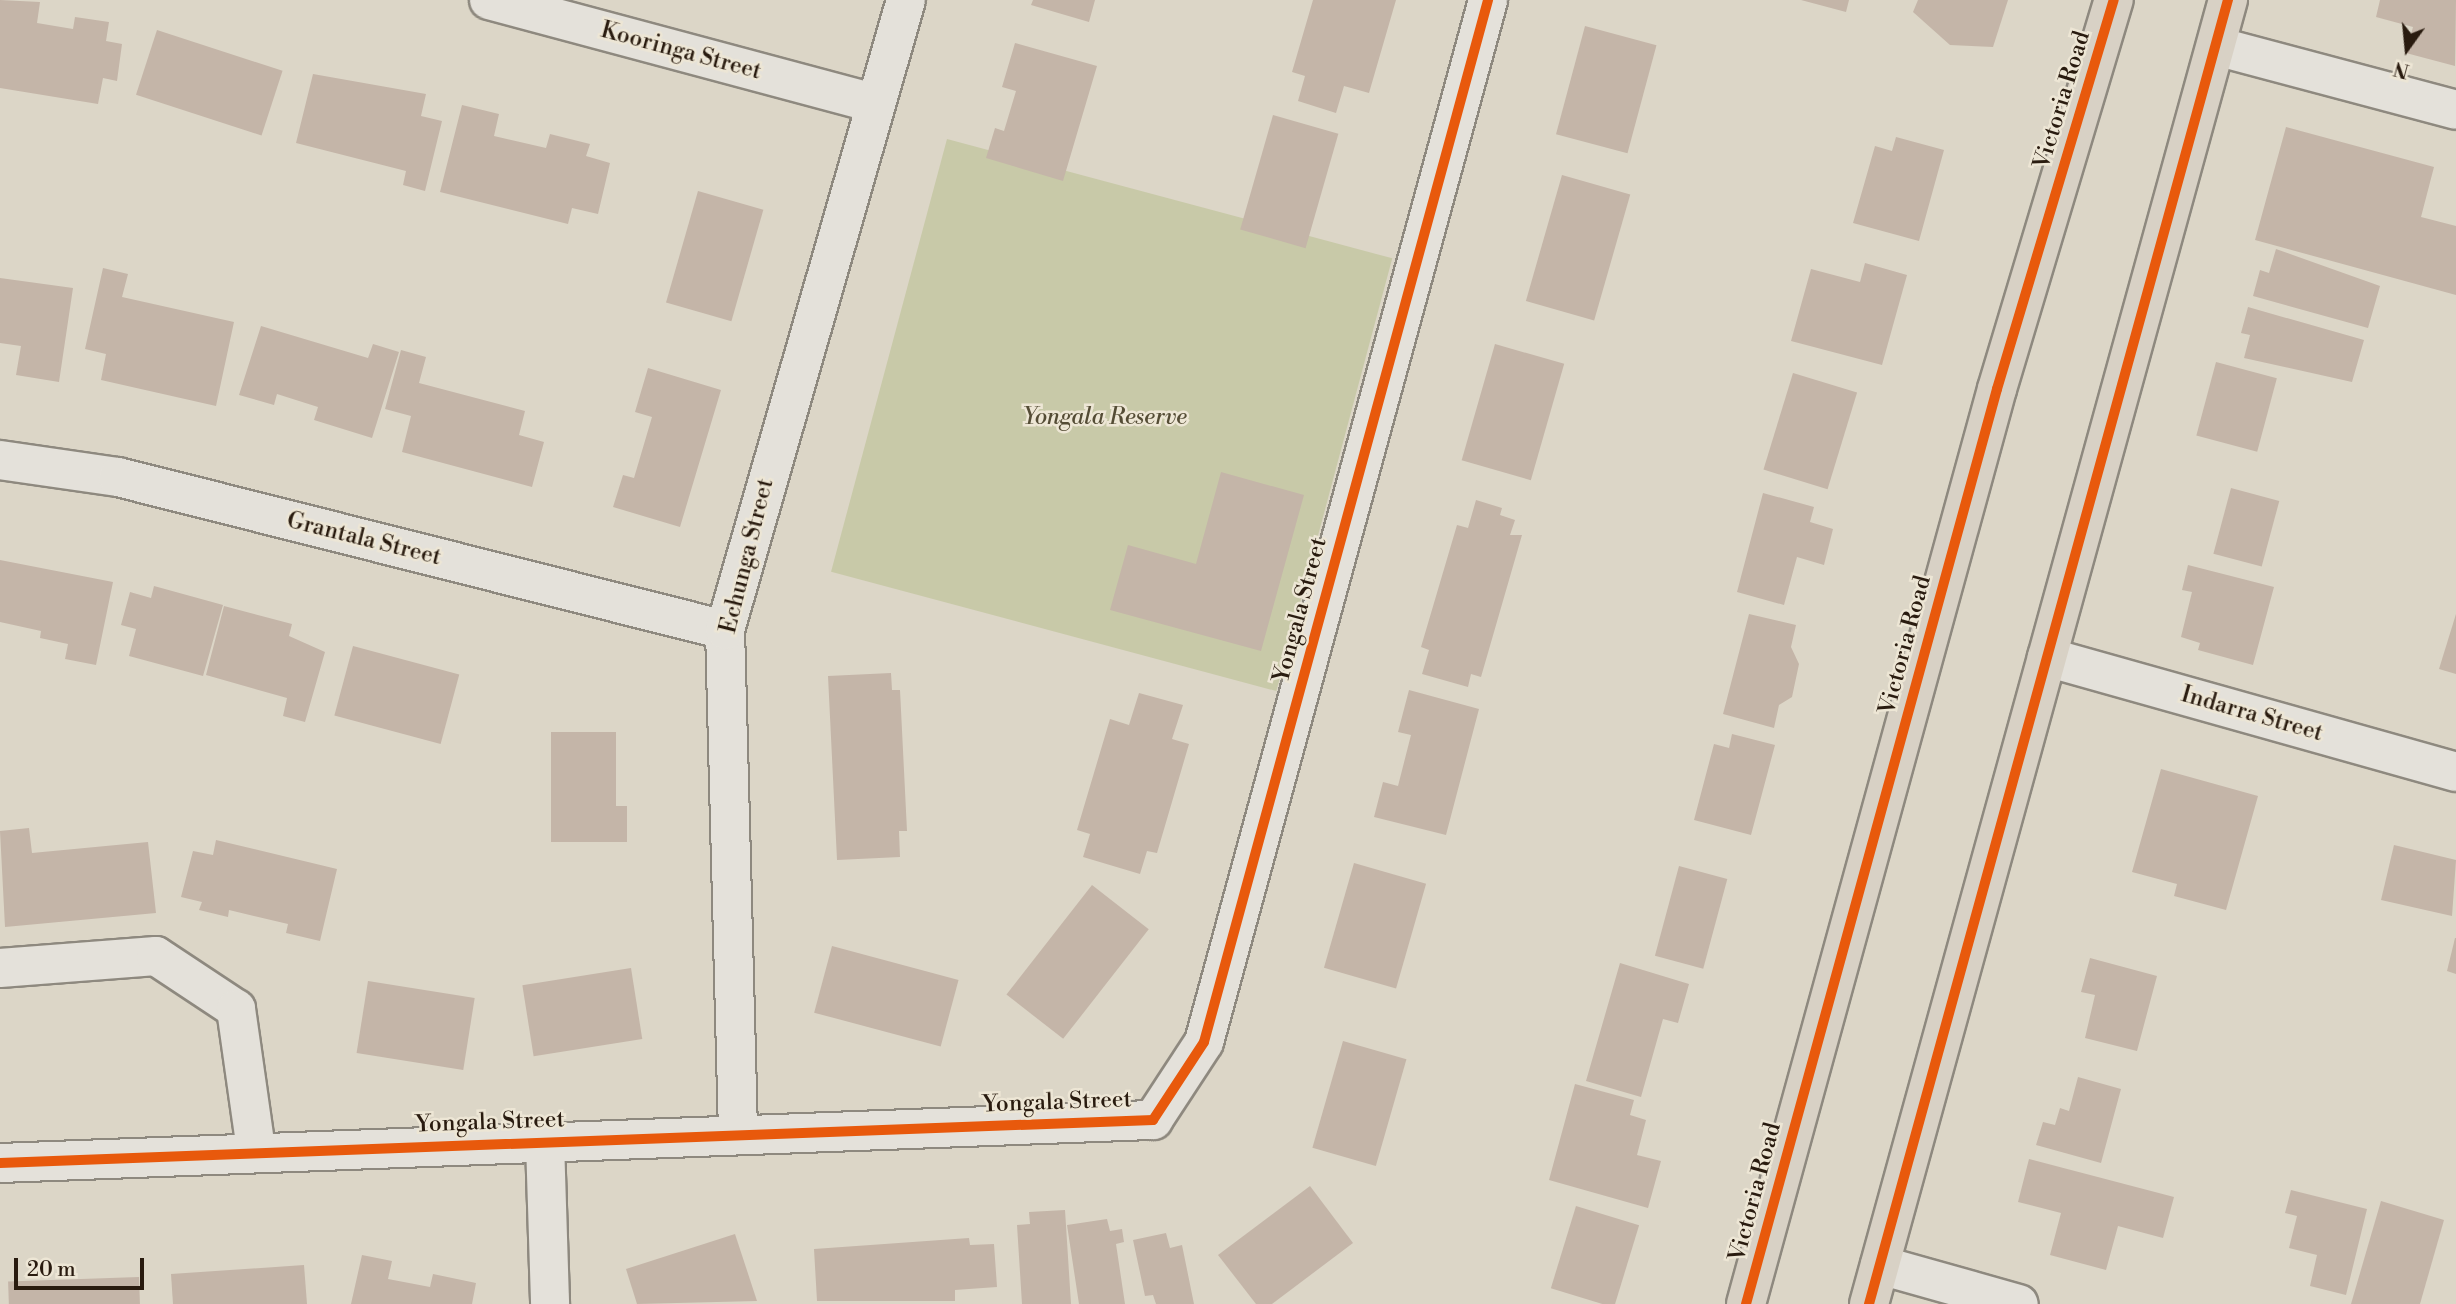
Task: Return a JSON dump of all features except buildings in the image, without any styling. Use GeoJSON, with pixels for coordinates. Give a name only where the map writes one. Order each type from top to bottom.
{"type":"FeatureCollection","features":[{"type":"Feature","properties":{"kind":"highway","name":"Victoria Road"},"geometry":{"type":"LineString","coordinates":[[1746,1304],[1997,389],[2114,0]]}},
{"type":"Feature","properties":{"kind":"highway"},"geometry":{"type":"LineString","coordinates":[[1869,1304],[2228,0]]}},
{"type":"Feature","properties":{"kind":"street","name":"Kooringa Street"},"geometry":{"type":"LineString","coordinates":[[489,0],[873,103]]}},
{"type":"Feature","properties":{"kind":"street","name":"Echunga Street"},"geometry":{"type":"LineString","coordinates":[[738,1132],[725,630],[873,103],[906,0]]}},
{"type":"Feature","properties":{"kind":"street","name":"Yongala Street"},"geometry":{"type":"LineString","coordinates":[[0,1163],[256,1149],[545,1142],[738,1132],[1153,1120],[1203,1042],[1488,0]]}},
{"type":"Feature","properties":{"kind":"street"},"geometry":{"type":"LineString","coordinates":[[2216,46],[2456,110]]}},
{"type":"Feature","properties":{"kind":"street","name":"Grantala Street"},"geometry":{"type":"LineString","coordinates":[[0,460],[118,477],[725,630]]}},
{"type":"Feature","properties":{"kind":"street","name":"Indarra Street"},"geometry":{"type":"LineString","coordinates":[[2047,657],[2456,772]]}},
{"type":"Feature","properties":{"kind":"street"},"geometry":{"type":"LineString","coordinates":[[0,968],[156,956],[236,1009],[256,1149]]}},
{"type":"Feature","properties":{"kind":"street"},"geometry":{"type":"LineString","coordinates":[[545,1142],[550,1304]]}},
{"type":"Feature","properties":{"kind":"street"},"geometry":{"type":"LineString","coordinates":[[1880,1265],[2019,1304]]}},
{"type":"Feature","properties":{"kind":"green space","name":"Yongala Reserve"},"geometry":{"type":"Polygon","coordinates":[[[947,139],[1392,258],[1276,691],[831,572],[947,139]]]}},
{"type":"Feature","properties":{"kind":"cycle path"},"geometry":{"type":"LineString","coordinates":[[0,1163],[1153,1120],[1204,1042],[1488,0]]}},
{"type":"Feature","properties":{"kind":"cycle path"},"geometry":{"type":"LineString","coordinates":[[1746,1304],[1997,389],[2114,0]]}},
{"type":"Feature","properties":{"kind":"cycle path"},"geometry":{"type":"LineString","coordinates":[[1869,1304],[2228,0]]}}]}
